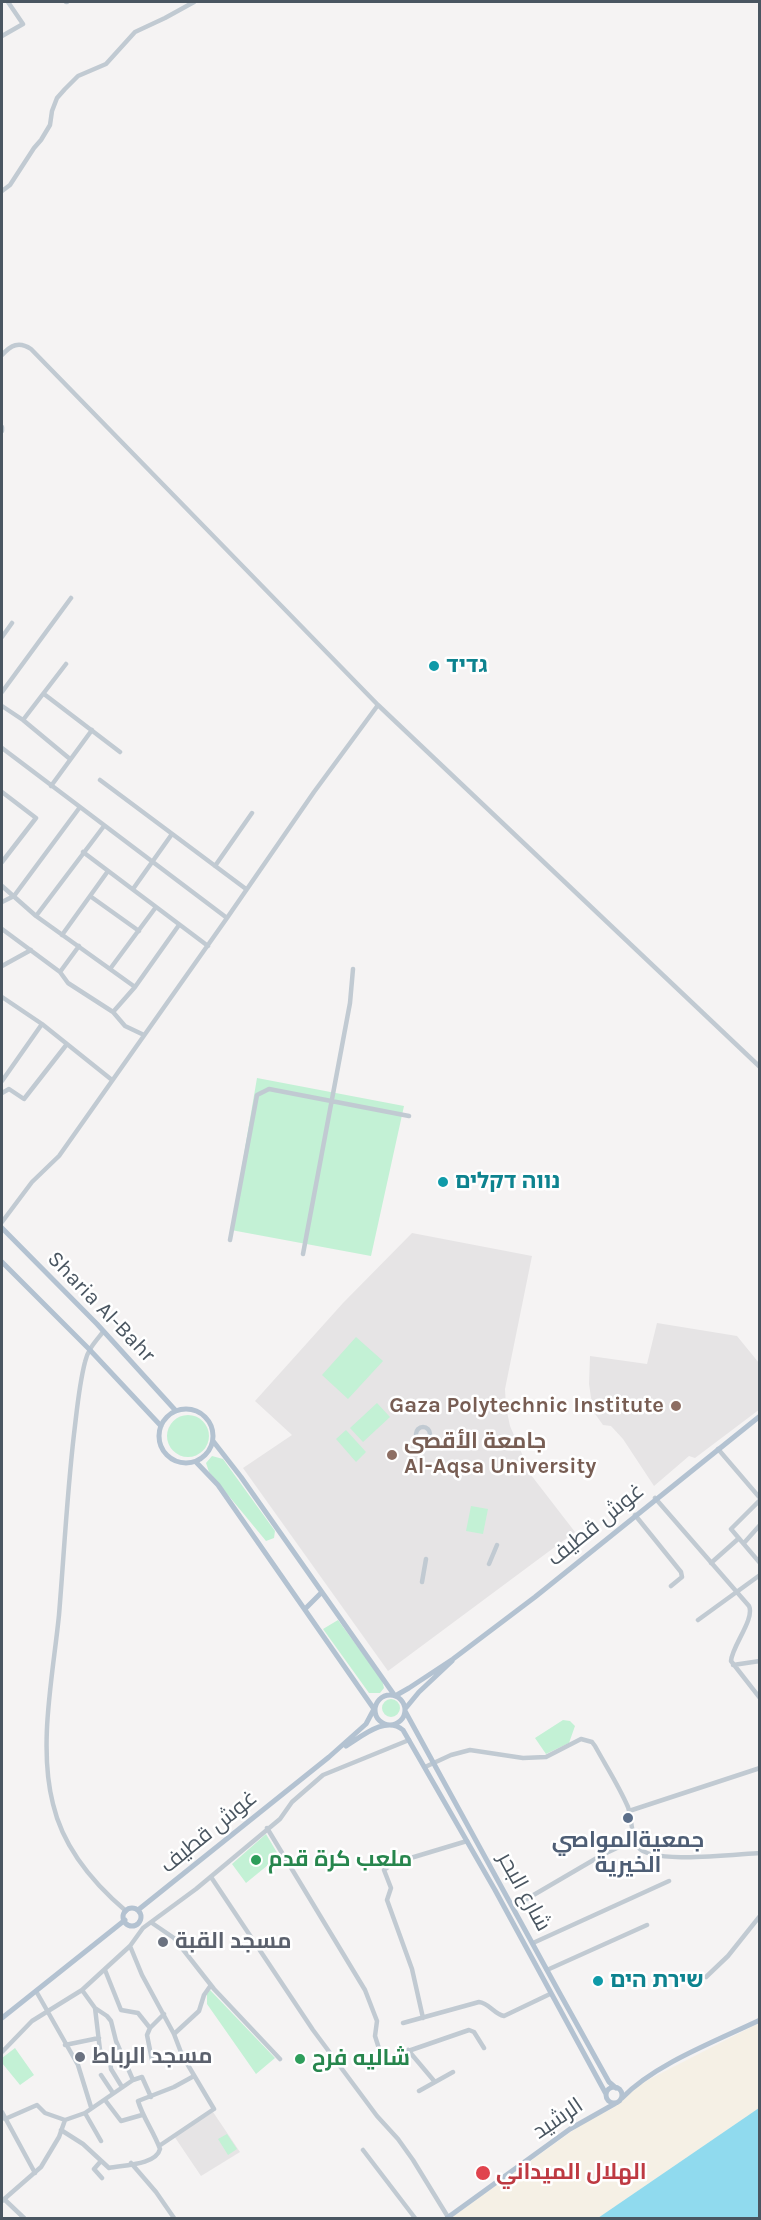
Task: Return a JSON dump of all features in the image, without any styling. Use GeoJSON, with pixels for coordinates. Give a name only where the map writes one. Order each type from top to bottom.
{"type":"FeatureCollection","features":[{"type":"Feature","properties":{"kind":"main road","name":"Sharia Al-Bahr"},"geometry":{"type":"LineString","coordinates":[[2,1228],[104,1332],[176,1411]]}},
{"type":"Feature","properties":{"kind":"main road","name":"Sharia Al-Bahr"},"geometry":{"type":"LineString","coordinates":[[2,1262],[89,1349],[160,1426]]}},
{"type":"Feature","properties":{"kind":"main road"},"geometry":{"type":"LineString","coordinates":[[193,1410],[207,1418],[212,1425],[213,1441],[210,1450],[196,1462],[178,1463],[170,1459],[159,1444],[160,1426],[164,1419],[176,1411],[193,1410]]}},
{"type":"Feature","properties":{"kind":"main road","name":"غوش قطيف"},"geometry":{"type":"LineString","coordinates":[[395,1695],[453,1659],[718,1449],[758,1420]]}},
{"type":"Feature","properties":{"kind":"main road"},"geometry":{"type":"LineString","coordinates":[[196,1462],[218,1485],[306,1608],[381,1722],[389,1725],[399,1722],[405,1710],[401,1700],[395,1695],[213,1441]]}},
{"type":"Feature","properties":{"kind":"main road"},"geometry":{"type":"LineString","coordinates":[[306,1608],[322,1592]]}},
{"type":"Feature","properties":{"kind":"main road","name":"غوش قطيف"},"geometry":{"type":"LineString","coordinates":[[405,1710],[419,1692],[453,1659]]}},
{"type":"Feature","properties":{"kind":"main road"},"geometry":{"type":"LineString","coordinates":[[374,1709],[381,1697],[395,1695]]}},
{"type":"Feature","properties":{"kind":"main road","name":"غوش قطيف"},"geometry":{"type":"LineString","coordinates":[[138,1910],[329,1757],[366,1724],[374,1709]]}},
{"type":"Feature","properties":{"kind":"main road","name":"شارع البحر"},"geometry":{"type":"LineString","coordinates":[[405,1710],[609,2082],[617,2088]]}},
{"type":"Feature","properties":{"kind":"main road","name":"غوش قطيف"},"geometry":{"type":"LineString","coordinates":[[329,1757],[370,1731],[389,1725]]}},
{"type":"Feature","properties":{"kind":"main road","name":"شارع البحر"},"geometry":{"type":"LineString","coordinates":[[389,1725],[399,1726],[425,1767],[606,2095]]}},
{"type":"Feature","properties":{"kind":"main road"},"geometry":{"type":"LineString","coordinates":[[131,1908],[138,1910],[141,1917],[138,1923],[131,1925],[125,1920],[124,1915],[131,1908]]}},
{"type":"Feature","properties":{"kind":"main road"},"geometry":{"type":"LineString","coordinates":[[2,2018],[125,1920]]}},
{"type":"Feature","properties":{"kind":"main road"},"geometry":{"type":"LineString","coordinates":[[635,2085],[609,2089],[606,2095],[608,2101],[616,2103],[635,2085],[703,2047],[759,2020]]}},
{"type":"Feature","properties":{"kind":"main road"},"geometry":{"type":"LineString","coordinates":[[617,2088],[622,2093],[622,2098]]}},
{"type":"Feature","properties":{"kind":"main road","name":"الرشيد"},"geometry":{"type":"LineString","coordinates":[[601,2110],[606,2095]]}},
{"type":"Feature","properties":{"kind":"main road","name":"الرشيد"},"geometry":{"type":"LineString","coordinates":[[447,2218],[570,2129],[616,2103]]}},
{"type":"Feature","properties":{"kind":"street"},"geometry":{"type":"LineString","coordinates":[[2,36],[23,24],[8,2]]}},
{"type":"Feature","properties":{"kind":"street"},"geometry":{"type":"LineString","coordinates":[[2,191],[10,185],[50,125],[54,104],[78,76],[106,64],[135,32],[194,2]]}},
{"type":"Feature","properties":{"kind":"street"},"geometry":{"type":"LineString","coordinates":[[2,355],[16,344],[25,345],[31,349],[378,705],[759,1067]]}},
{"type":"Feature","properties":{"kind":"street"},"geometry":{"type":"LineString","coordinates":[[2,692],[71,598]]}},
{"type":"Feature","properties":{"kind":"street"},"geometry":{"type":"LineString","coordinates":[[2,637],[12,623]]}},
{"type":"Feature","properties":{"kind":"street"},"geometry":{"type":"LineString","coordinates":[[23,720],[66,663]]}},
{"type":"Feature","properties":{"kind":"street"},"geometry":{"type":"LineString","coordinates":[[44,694],[120,752]]}},
{"type":"Feature","properties":{"kind":"street"},"geometry":{"type":"LineString","coordinates":[[2,1222],[32,1182],[59,1156],[378,705]]}},
{"type":"Feature","properties":{"kind":"street"},"geometry":{"type":"LineString","coordinates":[[2,706],[23,720],[70,759]]}},
{"type":"Feature","properties":{"kind":"street"},"geometry":{"type":"LineString","coordinates":[[51,786],[92,730]]}},
{"type":"Feature","properties":{"kind":"street"},"geometry":{"type":"LineString","coordinates":[[2,748],[227,918]]}},
{"type":"Feature","properties":{"kind":"street"},"geometry":{"type":"LineString","coordinates":[[100,780],[246,889]]}},
{"type":"Feature","properties":{"kind":"street"},"geometry":{"type":"LineString","coordinates":[[2,792],[36,818],[2,862]]}},
{"type":"Feature","properties":{"kind":"street"},"geometry":{"type":"LineString","coordinates":[[2,902],[14,896],[80,807]]}},
{"type":"Feature","properties":{"kind":"street"},"geometry":{"type":"LineString","coordinates":[[215,866],[252,813]]}},
{"type":"Feature","properties":{"kind":"street"},"geometry":{"type":"LineString","coordinates":[[36,916],[104,826]]}},
{"type":"Feature","properties":{"kind":"street"},"geometry":{"type":"LineString","coordinates":[[133,889],[172,834]]}},
{"type":"Feature","properties":{"kind":"street"},"geometry":{"type":"LineString","coordinates":[[84,852],[208,946]]}},
{"type":"Feature","properties":{"kind":"street"},"geometry":{"type":"LineString","coordinates":[[62,935],[108,871]]}},
{"type":"Feature","properties":{"kind":"street"},"geometry":{"type":"LineString","coordinates":[[2,886],[36,916],[135,987]]}},
{"type":"Feature","properties":{"kind":"street"},"geometry":{"type":"LineString","coordinates":[[90,896],[139,931]]}},
{"type":"Feature","properties":{"kind":"street"},"geometry":{"type":"LineString","coordinates":[[110,969],[156,907]]}},
{"type":"Feature","properties":{"kind":"street"},"geometry":{"type":"LineString","coordinates":[[113,1012],[135,987],[179,925]]}},
{"type":"Feature","properties":{"kind":"street"},"geometry":{"type":"LineString","coordinates":[[2,929],[60,972],[68,983],[113,1012],[125,1026],[144,1035]]}},
{"type":"Feature","properties":{"kind":"street"},"geometry":{"type":"LineString","coordinates":[[60,972],[79,946]]}},
{"type":"Feature","properties":{"kind":"street"},"geometry":{"type":"LineString","coordinates":[[2,966],[30,950]]}},
{"type":"Feature","properties":{"kind":"street"},"geometry":{"type":"LineString","coordinates":[[303,1254],[350,1003],[353,969]]}},
{"type":"Feature","properties":{"kind":"street"},"geometry":{"type":"LineString","coordinates":[[2,997],[42,1024],[112,1080]]}},
{"type":"Feature","properties":{"kind":"street"},"geometry":{"type":"LineString","coordinates":[[2,1081],[42,1024]]}},
{"type":"Feature","properties":{"kind":"street"},"geometry":{"type":"LineString","coordinates":[[2,1093],[9,1089],[24,1099],[67,1044]]}},
{"type":"Feature","properties":{"kind":"street"},"geometry":{"type":"LineString","coordinates":[[230,1240],[257,1095],[269,1089],[409,1116]]}},
{"type":"Feature","properties":{"kind":"street"},"geometry":{"type":"LineString","coordinates":[[104,1332],[89,1349],[78,1402],[69,1471],[48,1725],[47,1776],[53,1807],[64,1835],[105,1894],[126,1911]]}},
{"type":"Feature","properties":{"kind":"street"},"geometry":{"type":"LineString","coordinates":[[718,1449],[759,1499],[731,1529],[759,1563]]}},
{"type":"Feature","properties":{"kind":"street"},"geometry":{"type":"LineString","coordinates":[[656,1498],[751,1611],[732,1654],[733,1665],[759,1698]]}},
{"type":"Feature","properties":{"kind":"street"},"geometry":{"type":"LineString","coordinates":[[635,1515],[681,1572],[682,1577],[671,1586]]}},
{"type":"Feature","properties":{"kind":"street"},"geometry":{"type":"LineString","coordinates":[[744,1543],[759,1525]]}},
{"type":"Feature","properties":{"kind":"street"},"geometry":{"type":"LineString","coordinates":[[711,1563],[738,1539]]}},
{"type":"Feature","properties":{"kind":"street"},"geometry":{"type":"LineString","coordinates":[[489,1564],[496,1545]]}},
{"type":"Feature","properties":{"kind":"street"},"geometry":{"type":"LineString","coordinates":[[422,1582],[426,1559]]}},
{"type":"Feature","properties":{"kind":"street"},"geometry":{"type":"LineString","coordinates":[[698,1620],[759,1575]]}},
{"type":"Feature","properties":{"kind":"street"},"geometry":{"type":"LineString","coordinates":[[733,1665],[759,1661]]}},
{"type":"Feature","properties":{"kind":"street"},"geometry":{"type":"LineString","coordinates":[[425,1767],[451,1755],[470,1750],[523,1758],[546,1757],[581,1739],[592,1742],[595,1746],[629,1811],[637,1845],[651,1855],[667,1857],[759,1853]]}},
{"type":"Feature","properties":{"kind":"street"},"geometry":{"type":"LineString","coordinates":[[2,2052],[32,2021],[82,1990],[130,1947],[143,1928],[211,1877],[280,1819],[292,1802],[322,1775],[409,1740]]}},
{"type":"Feature","properties":{"kind":"street"},"geometry":{"type":"LineString","coordinates":[[629,1811],[759,1768]]}},
{"type":"Feature","properties":{"kind":"street"},"geometry":{"type":"LineString","coordinates":[[267,1828],[369,1996],[377,2021],[375,2036],[382,2058],[469,2030],[474,2032],[484,2048]]}},
{"type":"Feature","properties":{"kind":"street"},"geometry":{"type":"LineString","coordinates":[[423,2018],[412,1969],[387,1900],[391,1888],[384,1870],[394,1863],[467,1841]]}},
{"type":"Feature","properties":{"kind":"street"},"geometry":{"type":"LineString","coordinates":[[513,1907],[602,1855],[619,1847],[637,1845]]}},
{"type":"Feature","properties":{"kind":"street"},"geometry":{"type":"LineString","coordinates":[[211,1877],[313,2030],[370,2108],[398,2139],[413,2160],[447,2218]]}},
{"type":"Feature","properties":{"kind":"street"},"geometry":{"type":"LineString","coordinates":[[533,1943],[669,1881]]}},
{"type":"Feature","properties":{"kind":"street"},"geometry":{"type":"LineString","coordinates":[[706,1977],[728,1956],[759,1916]]}},
{"type":"Feature","properties":{"kind":"street"},"geometry":{"type":"LineString","coordinates":[[138,1923],[143,1928]]}},
{"type":"Feature","properties":{"kind":"street"},"geometry":{"type":"LineString","coordinates":[[152,1923],[174,1938],[211,1986],[280,2059]]}},
{"type":"Feature","properties":{"kind":"street"},"geometry":{"type":"LineString","coordinates":[[547,1970],[647,1925]]}},
{"type":"Feature","properties":{"kind":"street"},"geometry":{"type":"LineString","coordinates":[[130,1947],[142,1975],[174,2034],[182,2055],[214,2109],[159,2146]]}},
{"type":"Feature","properties":{"kind":"street"},"geometry":{"type":"LineString","coordinates":[[105,1970],[121,2010],[138,2013],[150,2028]]}},
{"type":"Feature","properties":{"kind":"street"},"geometry":{"type":"LineString","coordinates":[[174,2034],[199,2011],[204,1995],[211,1986]]}},
{"type":"Feature","properties":{"kind":"street"},"geometry":{"type":"LineString","coordinates":[[82,1990],[94,2008],[100,2050],[110,2061],[111,2069],[122,2087]]}},
{"type":"Feature","properties":{"kind":"street"},"geometry":{"type":"LineString","coordinates":[[36,1991],[78,2065],[91,2108]]}},
{"type":"Feature","properties":{"kind":"street"},"geometry":{"type":"LineString","coordinates":[[403,2023],[482,2002],[498,2015],[504,2016],[550,1994]]}},
{"type":"Feature","properties":{"kind":"street"},"geometry":{"type":"LineString","coordinates":[[94,2008],[111,2021],[116,2041],[133,2080]]}},
{"type":"Feature","properties":{"kind":"street"},"geometry":{"type":"LineString","coordinates":[[152,2060],[147,2035],[150,2028],[164,2014]]}},
{"type":"Feature","properties":{"kind":"street"},"geometry":{"type":"LineString","coordinates":[[65,2045],[99,2038]]}},
{"type":"Feature","properties":{"kind":"street"},"geometry":{"type":"LineString","coordinates":[[408,2050],[435,2082]]}},
{"type":"Feature","properties":{"kind":"street"},"geometry":{"type":"LineString","coordinates":[[419,2091],[453,2072]]}},
{"type":"Feature","properties":{"kind":"street"},"geometry":{"type":"LineString","coordinates":[[100,2075],[113,2093]]}},
{"type":"Feature","properties":{"kind":"street"},"geometry":{"type":"LineString","coordinates":[[61,2130],[83,2144],[109,2168],[152,2160],[159,2153],[159,2146],[148,2122],[142,2115],[138,2101],[194,2076]]}},
{"type":"Feature","properties":{"kind":"street"},"geometry":{"type":"LineString","coordinates":[[5,2120],[37,2105],[45,2113],[65,2120],[85,2113],[133,2080],[142,2077],[151,2097]]}},
{"type":"Feature","properties":{"kind":"street"},"geometry":{"type":"LineString","coordinates":[[105,2100],[121,2121],[142,2115]]}},
{"type":"Feature","properties":{"kind":"street"},"geometry":{"type":"LineString","coordinates":[[2,2112],[35,2173]]}},
{"type":"Feature","properties":{"kind":"street"},"geometry":{"type":"LineString","coordinates":[[85,2113],[101,2141]]}},
{"type":"Feature","properties":{"kind":"street"},"geometry":{"type":"LineString","coordinates":[[24,2218],[3,2200],[35,2173],[51,2151],[65,2120]]}},
{"type":"Feature","properties":{"kind":"street"},"geometry":{"type":"LineString","coordinates":[[363,2150],[415,2218]]}},
{"type":"Feature","properties":{"kind":"street"},"geometry":{"type":"LineString","coordinates":[[101,2161],[94,2169],[102,2178]]}},
{"type":"Feature","properties":{"kind":"street"},"geometry":{"type":"LineString","coordinates":[[131,2163],[156,2192],[174,2218]]}},
{"type":"Feature","properties":{"kind":"shaded area","name":"جامعة الأقصى Al-Aqsa University"},"geometry":{"type":"Polygon","coordinates":[[[412,1233],[532,1256],[505,1389],[506,1407],[510,1426],[531,1475],[575,1532],[388,1671],[243,1468],[292,1435],[255,1401],[343,1303],[412,1233]]]}},
{"type":"Feature","properties":{"kind":"shaded area","name":"Gaza Polytechnic Institute"},"geometry":{"type":"Polygon","coordinates":[[[657,1323],[737,1336],[759,1363],[760,1409],[695,1458],[689,1456],[654,1486],[623,1439],[611,1426],[603,1425],[593,1411],[589,1384],[590,1356],[647,1364],[657,1323]]]}},
{"type":"Feature","properties":{"kind":"shaded area"},"geometry":{"type":"Polygon","coordinates":[[[213,2112],[240,2152],[201,2176],[174,2136],[213,2112]]]}},
{"type":"Feature","properties":{"kind":"green space"},"geometry":{"type":"Polygon","coordinates":[[[257,1078],[404,1106],[371,1256],[231,1230],[257,1078]]]}},
{"type":"Feature","properties":{"kind":"green space"},"geometry":{"type":"Polygon","coordinates":[[[356,1337],[383,1361],[348,1399],[322,1375],[356,1337]]]}},
{"type":"Feature","properties":{"kind":"green space"},"geometry":{"type":"Polygon","coordinates":[[[377,1403],[390,1417],[363,1442],[350,1428],[377,1403]]]}},
{"type":"Feature","properties":{"kind":"green space"},"geometry":{"type":"Polygon","coordinates":[[[188,1415],[196,1416],[203,1421],[208,1428],[208,1444],[203,1451],[196,1456],[188,1457],[180,1456],[173,1451],[168,1444],[167,1436],[168,1428],[173,1421],[180,1416],[188,1415]]]}},
{"type":"Feature","properties":{"kind":"green space"},"geometry":{"type":"Polygon","coordinates":[[[346,1430],[366,1452],[356,1462],[336,1439],[346,1430]]]}},
{"type":"Feature","properties":{"kind":"green space"},"geometry":{"type":"Polygon","coordinates":[[[212,1456],[223,1459],[275,1531],[274,1538],[266,1541],[209,1472],[206,1463],[212,1456]]]}},
{"type":"Feature","properties":{"kind":"green space"},"geometry":{"type":"Polygon","coordinates":[[[471,1506],[488,1509],[483,1534],[466,1531],[471,1506]]]}},
{"type":"Feature","properties":{"kind":"green space"},"geometry":{"type":"Polygon","coordinates":[[[338,1620],[382,1680],[384,1688],[380,1693],[369,1693],[323,1629],[338,1620]]]}},
{"type":"Feature","properties":{"kind":"green space"},"geometry":{"type":"Polygon","coordinates":[[[391,1699],[397,1702],[400,1708],[397,1714],[391,1717],[385,1714],[382,1708],[385,1702],[391,1699]]]}},
{"type":"Feature","properties":{"kind":"green space"},"geometry":{"type":"Polygon","coordinates":[[[563,1720],[570,1721],[575,1726],[569,1743],[546,1754],[535,1738],[563,1720]]]}},
{"type":"Feature","properties":{"kind":"green space","name":"ملعب كرة قدم"},"geometry":{"type":"Polygon","coordinates":[[[266,1834],[279,1856],[246,1883],[232,1864],[266,1834]]]}},
{"type":"Feature","properties":{"kind":"green space"},"geometry":{"type":"Polygon","coordinates":[[[210,1990],[275,2058],[256,2074],[207,2004],[207,1994],[210,1990]]]}},
{"type":"Feature","properties":{"kind":"green space"},"geometry":{"type":"Polygon","coordinates":[[[15,2048],[34,2075],[20,2085],[2,2063],[2,2058],[15,2048]]]}},
{"type":"Feature","properties":{"kind":"green space"},"geometry":{"type":"Polygon","coordinates":[[[227,2134],[237,2149],[228,2155],[218,2139],[227,2134]]]}},
{"type":"Feature","properties":{"kind":"sand"},"geometry":{"type":"Polygon","coordinates":[[[759,2023],[759,2120],[613,2218],[451,2218],[582,2124],[613,2108],[642,2083],[759,2023]]]}},
{"type":"Feature","properties":{"kind":"water"},"geometry":{"type":"Polygon","coordinates":[[[759,2108],[759,2218],[598,2218],[759,2108]]]}},
{"type":"Feature","properties":{"kind":"place","name":"גדיד"},"geometry":{"type":"Point","coordinates":[434,666]}},
{"type":"Feature","properties":{"kind":"place","name":"נווה דקלים"},"geometry":{"type":"Point","coordinates":[443,1182]}},
{"type":"Feature","properties":{"kind":"place","name":"Gaza Polytechnic Institute"},"geometry":{"type":"Point","coordinates":[676,1406]}},
{"type":"Feature","properties":{"kind":"place","name":"جامعة الأقصى Al-Aqsa University"},"geometry":{"type":"Point","coordinates":[392,1455]}},
{"type":"Feature","properties":{"kind":"place","name":"جمعيةالمواصي الخيرية"},"geometry":{"type":"Point","coordinates":[628,1818]}},
{"type":"Feature","properties":{"kind":"place","name":"ملعب كرة قدم"},"geometry":{"type":"Point","coordinates":[256,1860]}},
{"type":"Feature","properties":{"kind":"place","name":"مسجد القبة"},"geometry":{"type":"Point","coordinates":[163,1942]}},
{"type":"Feature","properties":{"kind":"place","name":"שירת הים"},"geometry":{"type":"Point","coordinates":[598,1981]}},
{"type":"Feature","properties":{"kind":"place","name":"مسجد الرباط"},"geometry":{"type":"Point","coordinates":[80,2057]}},
{"type":"Feature","properties":{"kind":"place","name":"شاليه فرح"},"geometry":{"type":"Point","coordinates":[300,2059]}},
{"type":"Feature","properties":{"kind":"place","name":"الهلال الميداني"},"geometry":{"type":"Point","coordinates":[483,2173]}}]}
